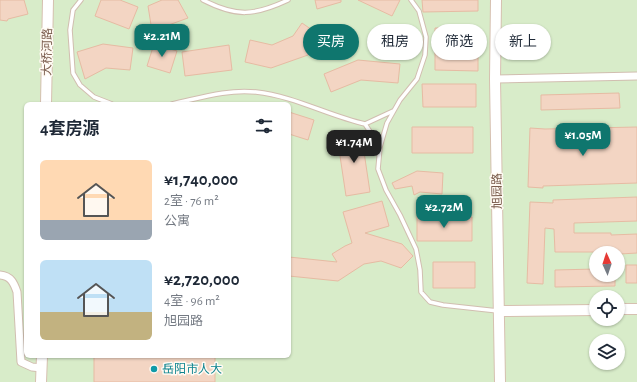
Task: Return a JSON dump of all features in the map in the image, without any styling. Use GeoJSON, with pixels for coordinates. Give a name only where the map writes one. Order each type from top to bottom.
{"type":"FeatureCollection","features":[{"type":"Feature","properties":{"kind":"street","name":"大桥河路"},"geometry":{"type":"LineString","coordinates":[[46,102],[48,0]]}},
{"type":"Feature","properties":{"kind":"street","name":"旭园路"},"geometry":{"type":"LineString","coordinates":[[496,0],[495,79],[500,382]]}},
{"type":"Feature","properties":{"kind":"street"},"geometry":{"type":"LineString","coordinates":[[495,79],[637,76]]}},
{"type":"Feature","properties":{"kind":"street"},"geometry":{"type":"LineString","coordinates":[[0,274],[4,275],[13,282],[17,292],[21,362],[32,367],[42,368]]}},
{"type":"Feature","properties":{"kind":"street"},"geometry":{"type":"LineString","coordinates":[[625,309],[637,309]]}},
{"type":"Feature","properties":{"kind":"street"},"geometry":{"type":"LineString","coordinates":[[499,311],[589,310]]}},
{"type":"Feature","properties":{"kind":"street"},"geometry":{"type":"LineString","coordinates":[[42,358],[42,382]]}},
{"type":"Feature","properties":{"kind":"lane"},"geometry":{"type":"LineString","coordinates":[[81,0],[73,10],[70,30],[73,73],[80,85],[94,97],[107,102]]}},
{"type":"Feature","properties":{"kind":"lane"},"geometry":{"type":"LineString","coordinates":[[203,0],[216,6],[241,13],[264,10],[288,0]]}},
{"type":"Feature","properties":{"kind":"lane"},"geometry":{"type":"LineString","coordinates":[[411,0],[419,11],[426,36],[425,55],[417,79],[400,100],[387,123],[380,147],[378,169],[386,190],[416,249],[420,270],[421,292],[430,302],[443,305],[499,311]]}},
{"type":"Feature","properties":{"kind":"lane"},"geometry":{"type":"LineString","coordinates":[[180,102],[206,95],[233,92],[256,92],[283,98],[365,124],[394,110]]}},
{"type":"Feature","properties":{"kind":"lane"},"geometry":{"type":"LineString","coordinates":[[365,124],[380,147]]}},
{"type":"Feature","properties":{"kind":"green space"},"geometry":{"type":"Polygon","coordinates":[[[0,0],[637,0],[637,382],[0,382],[0,0]]]}},
{"type":"Feature","properties":{"kind":"building"},"geometry":{"type":"Polygon","coordinates":[[[0,0],[24,0],[28,14],[8,19],[7,21],[0,20],[0,0]]]}},
{"type":"Feature","properties":{"kind":"building"},"geometry":{"type":"Polygon","coordinates":[[[101,0],[120,0],[138,7],[129,29],[95,16],[101,0]]]}},
{"type":"Feature","properties":{"kind":"building"},"geometry":{"type":"Polygon","coordinates":[[[162,0],[178,0],[188,18],[152,31],[148,6],[162,0]]]}},
{"type":"Feature","properties":{"kind":"building"},"geometry":{"type":"Polygon","coordinates":[[[315,0],[341,0],[341,2],[317,9],[315,0]]]}},
{"type":"Feature","properties":{"kind":"building"},"geometry":{"type":"Polygon","coordinates":[[[358,0],[400,0],[392,16],[358,0]]]}},
{"type":"Feature","properties":{"kind":"building"},"geometry":{"type":"Polygon","coordinates":[[[422,0],[478,0],[478,11],[423,12],[422,0]]]}},
{"type":"Feature","properties":{"kind":"building"},"geometry":{"type":"Polygon","coordinates":[[[302,23],[303,24],[303,57],[271,68],[245,62],[250,40],[272,45],[293,36],[302,23]]]}},
{"type":"Feature","properties":{"kind":"building"},"geometry":{"type":"Polygon","coordinates":[[[103,44],[133,48],[130,70],[106,68],[85,79],[77,52],[103,44]]]}},
{"type":"Feature","properties":{"kind":"building"},"geometry":{"type":"Polygon","coordinates":[[[154,44],[177,51],[170,73],[147,66],[154,44]]]}},
{"type":"Feature","properties":{"kind":"building"},"geometry":{"type":"Polygon","coordinates":[[[229,45],[232,70],[185,76],[182,52],[229,45]]]}},
{"type":"Feature","properties":{"kind":"building"},"geometry":{"type":"Polygon","coordinates":[[[358,60],[400,64],[398,83],[361,80],[331,92],[324,74],[358,60]]]}},
{"type":"Feature","properties":{"kind":"building"},"geometry":{"type":"Polygon","coordinates":[[[435,60],[478,60],[478,71],[435,70],[435,60]]]}},
{"type":"Feature","properties":{"kind":"building"},"geometry":{"type":"Polygon","coordinates":[[[422,84],[476,84],[476,107],[423,107],[422,84]]]}},
{"type":"Feature","properties":{"kind":"building"},"geometry":{"type":"Polygon","coordinates":[[[619,93],[620,108],[541,110],[541,95],[619,93]]]}},
{"type":"Feature","properties":{"kind":"building"},"geometry":{"type":"Polygon","coordinates":[[[291,113],[314,120],[308,140],[291,135],[291,113]]]}},
{"type":"Feature","properties":{"kind":"building"},"geometry":{"type":"Polygon","coordinates":[[[412,127],[473,127],[473,153],[412,153],[412,127]]]}},
{"type":"Feature","properties":{"kind":"building"},"geometry":{"type":"Polygon","coordinates":[[[637,127],[637,183],[543,186],[543,188],[528,187],[530,128],[637,127]]]}},
{"type":"Feature","properties":{"kind":"building"},"geometry":{"type":"Polygon","coordinates":[[[361,132],[370,192],[346,196],[337,136],[361,132]]]}},
{"type":"Feature","properties":{"kind":"building"},"geometry":{"type":"Polygon","coordinates":[[[417,171],[443,173],[442,194],[420,192],[414,195],[412,186],[395,189],[392,183],[417,171]]]}},
{"type":"Feature","properties":{"kind":"building"},"geometry":{"type":"Polygon","coordinates":[[[637,197],[637,221],[574,223],[574,233],[611,233],[611,235],[637,234],[637,253],[625,254],[625,246],[589,246],[589,252],[555,252],[554,229],[545,228],[543,284],[527,283],[530,202],[553,203],[553,200],[637,197]]]}},
{"type":"Feature","properties":{"kind":"building"},"geometry":{"type":"Polygon","coordinates":[[[382,201],[389,226],[365,233],[402,244],[413,256],[401,268],[381,261],[364,264],[338,281],[291,276],[291,257],[337,262],[332,254],[352,243],[343,212],[382,201]]]}},
{"type":"Feature","properties":{"kind":"building"},"geometry":{"type":"Polygon","coordinates":[[[417,216],[472,217],[472,241],[417,241],[417,216]]]}},
{"type":"Feature","properties":{"kind":"building"},"geometry":{"type":"Polygon","coordinates":[[[433,262],[475,262],[475,288],[433,288],[433,262]]]}},
{"type":"Feature","properties":{"kind":"building"},"geometry":{"type":"Polygon","coordinates":[[[626,265],[637,265],[637,283],[626,283],[626,265]]]}},
{"type":"Feature","properties":{"kind":"building"},"geometry":{"type":"Polygon","coordinates":[[[589,269],[589,282],[615,282],[615,286],[555,287],[555,270],[589,269]]]}},
{"type":"Feature","properties":{"kind":"building","name":"岳阳市人大"},"geometry":{"type":"Polygon","coordinates":[[[94,358],[215,358],[215,382],[94,382],[94,358]]]}},
{"type":"Feature","properties":{"kind":"place","name":"岳阳市人大"},"geometry":{"type":"Point","coordinates":[154,369]}}]}
